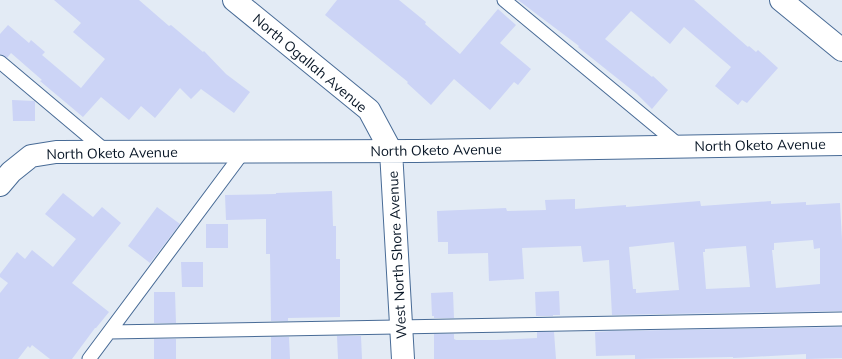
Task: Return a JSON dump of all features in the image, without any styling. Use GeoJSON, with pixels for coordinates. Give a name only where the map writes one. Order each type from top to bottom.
{"type":"FeatureCollection","features":[{"type":"Feature","properties":{"kind":"street","name":"North Ogallah Avenue"},"geometry":{"type":"LineString","coordinates":[[234,0],[369,110],[391,151]]}},
{"type":"Feature","properties":{"kind":"street"},"geometry":{"type":"LineString","coordinates":[[781,0],[842,50]]}},
{"type":"Feature","properties":{"kind":"street","name":"North Oketo Avenue"},"geometry":{"type":"LineString","coordinates":[[0,185],[11,172],[31,156],[56,152],[391,151],[842,144]]}},
{"type":"Feature","properties":{"kind":"street","name":"West North Shore Avenue"},"geometry":{"type":"LineString","coordinates":[[391,151],[403,359]]}},
{"type":"Feature","properties":{"kind":"lane"},"geometry":{"type":"LineString","coordinates":[[504,0],[680,146]]}},
{"type":"Feature","properties":{"kind":"lane"},"geometry":{"type":"LineString","coordinates":[[0,62],[107,152]]}},
{"type":"Feature","properties":{"kind":"lane"},"geometry":{"type":"LineString","coordinates":[[89,359],[244,151]]}},
{"type":"Feature","properties":{"kind":"lane"},"geometry":{"type":"LineString","coordinates":[[109,332],[842,319]]}},
{"type":"Feature","properties":{"kind":"building"},"geometry":{"type":"Polygon","coordinates":[[[54,0],[139,0],[169,26],[171,25],[203,52],[204,51],[226,74],[250,92],[234,113],[201,89],[191,99],[180,88],[155,118],[141,106],[129,120],[101,97],[83,117],[40,81],[42,80],[11,53],[7,58],[0,54],[0,34],[8,25],[29,43],[31,40],[45,52],[42,55],[81,88],[105,59],[73,32],[81,23],[54,0]]]}},
{"type":"Feature","properties":{"kind":"building"},"geometry":{"type":"Polygon","coordinates":[[[337,0],[399,0],[426,22],[425,24],[460,54],[498,9],[516,25],[500,43],[531,69],[518,85],[514,82],[490,110],[454,79],[431,105],[407,83],[408,82],[325,15],[337,0]]]}},
{"type":"Feature","properties":{"kind":"building"},"geometry":{"type":"Polygon","coordinates":[[[518,0],[694,0],[748,47],[749,46],[756,52],[758,50],[778,68],[747,103],[742,100],[738,105],[715,86],[731,67],[684,27],[670,44],[631,11],[605,39],[652,77],[653,76],[668,90],[652,109],[637,94],[578,47],[579,46],[518,0]]]}},
{"type":"Feature","properties":{"kind":"building"},"geometry":{"type":"Polygon","coordinates":[[[12,100],[34,101],[35,121],[13,121],[12,100]]]}},
{"type":"Feature","properties":{"kind":"building"},"geometry":{"type":"Polygon","coordinates":[[[332,191],[333,226],[336,226],[336,259],[340,259],[340,317],[288,318],[288,321],[271,321],[270,254],[266,254],[266,219],[226,220],[225,195],[332,191]]]}},
{"type":"Feature","properties":{"kind":"building"},"geometry":{"type":"Polygon","coordinates":[[[63,193],[93,217],[102,207],[121,223],[72,283],[109,312],[72,359],[50,359],[32,345],[30,348],[28,346],[18,359],[0,359],[0,293],[8,283],[0,277],[0,274],[17,252],[25,259],[32,250],[53,267],[76,239],[45,214],[63,193]]]}},
{"type":"Feature","properties":{"kind":"building"},"geometry":{"type":"Polygon","coordinates":[[[575,199],[575,209],[626,205],[626,207],[700,201],[701,206],[771,201],[771,204],[806,202],[806,205],[840,203],[842,240],[842,311],[612,315],[609,260],[583,262],[581,246],[522,248],[524,279],[489,281],[488,253],[448,254],[448,242],[438,242],[437,211],[506,208],[507,211],[546,210],[545,200],[575,199]],[[813,240],[774,243],[774,250],[772,250],[776,288],[820,284],[820,248],[814,249],[813,240]],[[674,242],[629,247],[633,289],[636,289],[636,293],[679,290],[674,242]],[[746,246],[705,249],[705,252],[703,252],[706,289],[750,287],[746,246]]]}},
{"type":"Feature","properties":{"kind":"building"},"geometry":{"type":"Polygon","coordinates":[[[157,207],[180,224],[150,263],[128,246],[157,207]]]}},
{"type":"Feature","properties":{"kind":"building"},"geometry":{"type":"Polygon","coordinates":[[[206,224],[228,224],[228,248],[206,248],[206,224]]]}},
{"type":"Feature","properties":{"kind":"building"},"geometry":{"type":"Polygon","coordinates":[[[181,262],[203,262],[203,287],[182,287],[181,262]]]}},
{"type":"Feature","properties":{"kind":"building"},"geometry":{"type":"Polygon","coordinates":[[[559,291],[560,315],[536,316],[535,292],[559,291]]]}},
{"type":"Feature","properties":{"kind":"building"},"geometry":{"type":"Polygon","coordinates":[[[154,292],[175,292],[176,323],[154,323],[154,292]]]}},
{"type":"Feature","properties":{"kind":"building"},"geometry":{"type":"Polygon","coordinates":[[[453,292],[454,318],[434,318],[434,316],[432,316],[431,293],[453,292]]]}},
{"type":"Feature","properties":{"kind":"building"},"geometry":{"type":"Polygon","coordinates":[[[842,327],[842,358],[806,359],[806,354],[733,358],[635,359],[635,355],[596,356],[595,332],[842,327]]]}},
{"type":"Feature","properties":{"kind":"building"},"geometry":{"type":"Polygon","coordinates":[[[537,332],[554,332],[556,359],[434,359],[434,334],[454,334],[454,339],[456,340],[496,340],[537,338],[537,332]]]}},
{"type":"Feature","properties":{"kind":"building"},"geometry":{"type":"Polygon","coordinates":[[[337,336],[361,336],[362,359],[338,359],[337,336]]]}},
{"type":"Feature","properties":{"kind":"building"},"geometry":{"type":"Polygon","coordinates":[[[271,337],[289,337],[290,359],[271,359],[271,337]]]}},
{"type":"Feature","properties":{"kind":"building"},"geometry":{"type":"Polygon","coordinates":[[[154,339],[176,339],[176,359],[154,359],[154,339]]]}}]}
